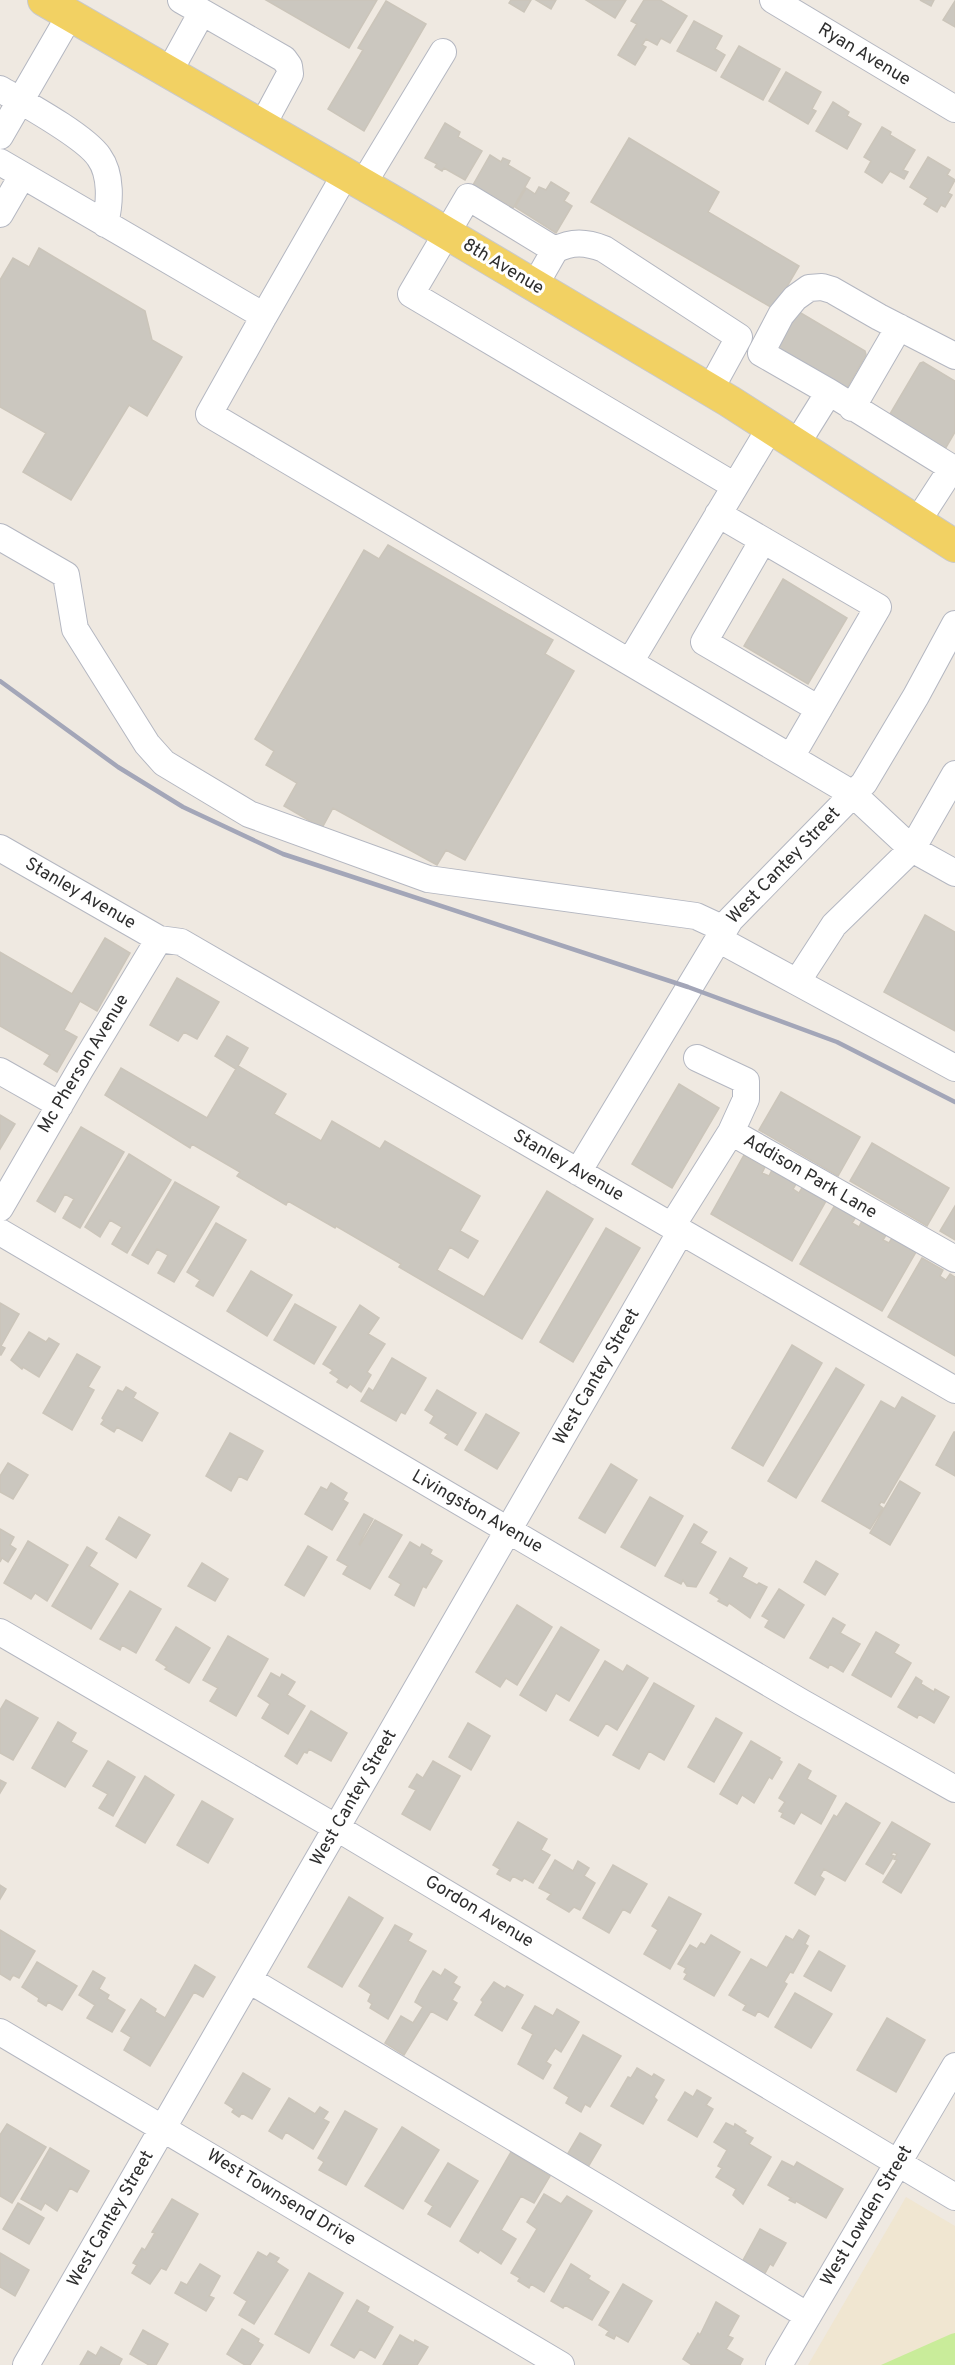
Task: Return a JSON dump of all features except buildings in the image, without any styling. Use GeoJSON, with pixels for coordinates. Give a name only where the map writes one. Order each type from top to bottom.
{"type":"FeatureCollection","features":[{"type":"Feature","properties":{"kind":"main road","name":"8th Avenue"},"geometry":{"type":"LineString","coordinates":[[57,8],[535,285],[710,390],[955,546]]}},
{"type":"Feature","properties":{"kind":"street","name":"Ryan Avenue"},"geometry":{"type":"LineString","coordinates":[[773,0],[955,109]]}},
{"type":"Feature","properties":{"kind":"street"},"geometry":{"type":"LineString","coordinates":[[169,72],[191,6],[284,59],[289,66],[290,74],[262,126]]}},
{"type":"Feature","properties":{"kind":"street"},"geometry":{"type":"LineString","coordinates":[[0,136],[10,95],[57,8]]}},
{"type":"Feature","properties":{"kind":"street"},"geometry":{"type":"LineString","coordinates":[[443,52],[354,179],[264,316],[209,414],[853,794],[912,849],[955,873]]}},
{"type":"Feature","properties":{"kind":"street"},"geometry":{"type":"LineString","coordinates":[[10,95],[82,140],[100,158],[108,182],[109,208],[105,224]]}},
{"type":"Feature","properties":{"kind":"street"},"geometry":{"type":"LineString","coordinates":[[0,162],[264,316]]}},
{"type":"Feature","properties":{"kind":"street"},"geometry":{"type":"LineString","coordinates":[[0,214],[22,176]]}},
{"type":"Feature","properties":{"kind":"street"},"geometry":{"type":"LineString","coordinates":[[555,250],[468,197],[411,294],[735,486]]}},
{"type":"Feature","properties":{"kind":"street"},"geometry":{"type":"LineString","coordinates":[[535,285],[555,250],[566,244],[580,243],[604,249],[761,353],[953,465],[917,522]]}},
{"type":"Feature","properties":{"kind":"street"},"geometry":{"type":"LineString","coordinates":[[761,353],[781,315],[795,298],[809,288],[822,287],[832,290],[955,356]]}},
{"type":"Feature","properties":{"kind":"street"},"geometry":{"type":"LineString","coordinates":[[852,408],[899,327]]}},
{"type":"Feature","properties":{"kind":"street"},"geometry":{"type":"LineString","coordinates":[[710,390],[739,337]]}},
{"type":"Feature","properties":{"kind":"street"},"geometry":{"type":"LineString","coordinates":[[796,445],[829,392]]}},
{"type":"Feature","properties":{"kind":"street"},"geometry":{"type":"LineString","coordinates":[[630,662],[770,428]]}},
{"type":"Feature","properties":{"kind":"street"},"geometry":{"type":"LineString","coordinates":[[718,514],[878,607],[791,758]]}},
{"type":"Feature","properties":{"kind":"street"},"geometry":{"type":"LineString","coordinates":[[0,537],[66,575],[75,629],[147,744],[164,763],[249,814],[428,879],[696,916],[797,981],[955,1068]]}},
{"type":"Feature","properties":{"kind":"street"},"geometry":{"type":"LineString","coordinates":[[763,540],[704,642],[819,709]]}},
{"type":"Feature","properties":{"kind":"street","name":"West Cantey Street"},"geometry":{"type":"LineString","coordinates":[[578,1172],[730,920],[864,783],[916,696],[955,624]]}},
{"type":"Feature","properties":{"kind":"street"},"geometry":{"type":"LineString","coordinates":[[797,981],[834,925],[912,849],[955,774]]}},
{"type":"Feature","properties":{"kind":"street","name":"Stanley Avenue"},"geometry":{"type":"LineString","coordinates":[[0,848],[170,941],[578,1172],[955,1390]]}},
{"type":"Feature","properties":{"kind":"street","name":"Mc Pherson Avenue"},"geometry":{"type":"LineString","coordinates":[[0,1208],[60,1105],[170,941]]}},
{"type":"Feature","properties":{"kind":"street"},"geometry":{"type":"LineString","coordinates":[[697,1058],[746,1080],[746,1100],[731,1132]]}},
{"type":"Feature","properties":{"kind":"street"},"geometry":{"type":"LineString","coordinates":[[0,1071],[60,1105]]}},
{"type":"Feature","properties":{"kind":"street","name":"Addison Park Lane"},"geometry":{"type":"LineString","coordinates":[[677,1229],[731,1132],[955,1259]]}},
{"type":"Feature","properties":{"kind":"street","name":"West Cantey Street"},"geometry":{"type":"LineString","coordinates":[[26,2365],[508,1530],[677,1229]]}},
{"type":"Feature","properties":{"kind":"street","name":"Livingston Avenue"},"geometry":{"type":"LineString","coordinates":[[0,1232],[801,1702],[955,1789]]}},
{"type":"Feature","properties":{"kind":"street","name":"Gordon Avenue"},"geometry":{"type":"LineString","coordinates":[[0,1632],[337,1828],[955,2197]]}},
{"type":"Feature","properties":{"kind":"street"},"geometry":{"type":"LineString","coordinates":[[249,1980],[607,2193],[808,2316]]}},
{"type":"Feature","properties":{"kind":"street","name":"West Townsend Drive"},"geometry":{"type":"LineString","coordinates":[[0,2032],[561,2365]]}},
{"type":"Feature","properties":{"kind":"street","name":"West Lowden Street"},"geometry":{"type":"LineString","coordinates":[[779,2365],[955,2066]]}},
{"type":"Feature","properties":{"kind":"shaded area"},"geometry":{"type":"Polygon","coordinates":[[[906,2197],[955,2226],[955,2365],[808,2365],[906,2197]]]}},
{"type":"Feature","properties":{"kind":"green space"},"geometry":{"type":"Polygon","coordinates":[[[955,2333],[955,2365],[881,2365],[951,2334],[955,2333]]]}},
{"type":"Feature","properties":{"kind":"railway"},"geometry":{"type":"LineString","coordinates":[[0,681],[118,767],[183,807],[283,854],[688,987],[837,1042],[955,1102]]}}]}
